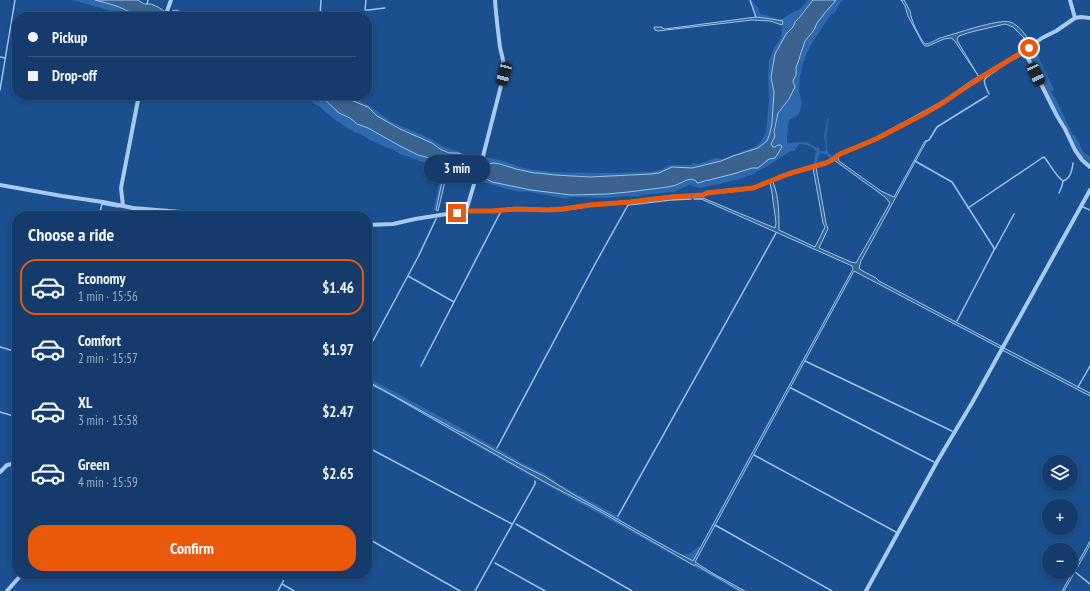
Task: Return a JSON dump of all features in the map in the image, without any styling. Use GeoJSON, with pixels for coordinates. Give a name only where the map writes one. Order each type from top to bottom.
{"type":"FeatureCollection","features":[{"type":"Feature","properties":{"kind":"street"},"geometry":{"type":"LineString","coordinates":[[167,12],[171,0]]}},
{"type":"Feature","properties":{"kind":"street"},"geometry":{"type":"LineString","coordinates":[[466,211],[480,168],[504,74],[504,61],[501,50],[495,0]]}},
{"type":"Feature","properties":{"kind":"street"},"geometry":{"type":"LineString","coordinates":[[1070,0],[1075,18]]}},
{"type":"Feature","properties":{"kind":"street"},"geometry":{"type":"LineString","coordinates":[[372,225],[393,224],[415,218],[466,211],[563,209],[590,205],[703,195],[707,193],[753,188],[788,174],[826,163],[840,154],[876,139],[944,102],[1075,18],[1090,18]]}},
{"type":"Feature","properties":{"kind":"street"},"geometry":{"type":"LineString","coordinates":[[1024,51],[1075,150],[1082,160],[1090,167]]}},
{"type":"Feature","properties":{"kind":"street"},"geometry":{"type":"LineString","coordinates":[[123,206],[121,188],[137,100]]}},
{"type":"Feature","properties":{"kind":"street"},"geometry":{"type":"LineString","coordinates":[[0,184],[132,208],[169,211]]}},
{"type":"Feature","properties":{"kind":"street"},"geometry":{"type":"LineString","coordinates":[[866,591],[1090,190]]}},
{"type":"Feature","properties":{"kind":"street"},"geometry":{"type":"LineString","coordinates":[[0,472],[7,466],[12,464]]}},
{"type":"Feature","properties":{"kind":"street"},"geometry":{"type":"LineString","coordinates":[[7,591],[18,579]]}},
{"type":"Feature","properties":{"kind":"shaded area"},"geometry":{"type":"Polygon","coordinates":[[[72,0],[101,1],[132,12],[113,12],[72,0]]]}},
{"type":"Feature","properties":{"kind":"shaded area"},"geometry":{"type":"Polygon","coordinates":[[[95,0],[138,0],[144,4],[151,4],[158,7],[164,12],[130,12],[95,0]]]}},
{"type":"Feature","properties":{"kind":"shaded area"},"geometry":{"type":"Polygon","coordinates":[[[751,0],[759,8],[759,12],[761,14],[782,19],[799,10],[808,0],[813,0],[795,22],[793,27],[789,30],[775,54],[771,77],[774,92],[772,123],[767,141],[758,148],[711,164],[647,174],[590,177],[555,175],[534,173],[493,163],[481,168],[484,157],[504,161],[529,169],[552,172],[651,172],[670,165],[690,165],[716,158],[722,159],[754,147],[760,143],[766,132],[769,101],[769,61],[774,48],[781,38],[783,22],[758,17],[751,0]]]}},
{"type":"Feature","properties":{"kind":"shaded area"},"geometry":{"type":"Polygon","coordinates":[[[813,0],[836,0],[817,23],[814,30],[805,41],[793,81],[795,87],[789,99],[778,113],[774,132],[775,136],[771,144],[773,147],[781,145],[782,147],[775,158],[769,159],[758,168],[752,168],[699,183],[692,179],[668,187],[607,194],[571,195],[531,190],[492,182],[485,178],[481,173],[480,170],[483,166],[493,163],[534,173],[555,175],[590,177],[650,174],[659,173],[672,167],[692,168],[721,161],[758,148],[767,141],[772,123],[774,92],[771,77],[775,54],[786,34],[813,0]]]}},
{"type":"Feature","properties":{"kind":"shaded area"},"geometry":{"type":"Polygon","coordinates":[[[836,0],[844,0],[841,2],[834,14],[831,14],[810,46],[803,63],[799,91],[802,103],[799,114],[789,120],[787,136],[787,143],[806,142],[817,148],[819,147],[820,151],[825,151],[824,136],[826,120],[829,118],[827,149],[828,153],[834,157],[830,159],[827,155],[820,152],[816,165],[813,166],[816,151],[804,144],[799,144],[794,151],[791,151],[751,175],[739,179],[700,188],[689,185],[674,192],[641,195],[638,197],[570,197],[566,199],[530,192],[513,191],[487,183],[477,182],[480,170],[483,176],[492,182],[531,190],[571,195],[607,194],[668,187],[692,179],[696,181],[709,180],[752,168],[758,168],[769,159],[777,155],[782,147],[778,145],[773,147],[771,144],[774,139],[778,113],[789,99],[793,90],[793,81],[796,75],[796,68],[805,41],[814,30],[817,23],[836,0]]]}},
{"type":"Feature","properties":{"kind":"shaded area"},"geometry":{"type":"Polygon","coordinates":[[[901,0],[904,0],[910,11],[920,37],[925,44],[976,27],[1005,21],[1013,23],[1020,28],[1031,44],[1028,46],[1024,38],[1013,27],[1005,24],[959,36],[957,39],[958,42],[979,77],[954,40],[951,38],[925,46],[908,16],[905,6],[901,0]]]}},
{"type":"Feature","properties":{"kind":"shaded area"},"geometry":{"type":"Polygon","coordinates":[[[176,10],[181,12],[171,12],[176,10]]]}},
{"type":"Feature","properties":{"kind":"shaded area"},"geometry":{"type":"Polygon","coordinates":[[[756,17],[783,21],[782,25],[770,21],[752,20],[658,31],[655,30],[654,27],[662,27],[665,29],[756,17]]]}},
{"type":"Feature","properties":{"kind":"shaded area"},"geometry":{"type":"Polygon","coordinates":[[[1032,47],[1038,56],[1054,90],[1051,92],[1083,152],[1090,157],[1090,163],[1081,156],[1058,114],[1027,51],[1032,47]]]}},
{"type":"Feature","properties":{"kind":"shaded area"},"geometry":{"type":"Polygon","coordinates":[[[311,100],[325,100],[339,113],[350,118],[357,124],[368,128],[400,146],[445,167],[436,210],[434,210],[431,214],[434,208],[442,170],[433,168],[431,165],[400,154],[368,139],[361,134],[354,132],[314,104],[311,100]]]}},
{"type":"Feature","properties":{"kind":"shaded area"},"geometry":{"type":"Polygon","coordinates":[[[325,100],[350,100],[368,107],[377,116],[400,129],[432,143],[449,153],[458,153],[471,159],[478,169],[465,173],[453,168],[448,169],[438,211],[436,210],[445,167],[400,146],[339,113],[325,100]]]}},
{"type":"Feature","properties":{"kind":"shaded area"},"geometry":{"type":"Polygon","coordinates":[[[350,100],[358,100],[370,106],[390,121],[429,138],[442,146],[479,159],[478,167],[465,156],[449,153],[432,143],[400,129],[377,116],[368,107],[350,100]]]}},
{"type":"Feature","properties":{"kind":"shaded area"},"geometry":{"type":"Polygon","coordinates":[[[929,140],[926,142],[861,261],[859,268],[879,281],[1001,346],[1000,348],[854,271],[695,562],[745,591],[741,591],[696,565],[693,565],[596,509],[550,485],[372,385],[372,384],[523,466],[544,476],[571,493],[693,561],[853,269],[850,265],[701,199],[703,198],[775,228],[776,223],[770,183],[773,182],[778,200],[779,230],[815,247],[825,227],[813,168],[816,167],[828,229],[819,248],[856,263],[890,203],[885,197],[834,160],[838,158],[839,161],[881,191],[894,197],[925,141],[929,140]]]}},
{"type":"Feature","properties":{"kind":"shaded area"},"geometry":{"type":"Polygon","coordinates":[[[452,168],[462,173],[473,168],[478,169],[473,181],[448,171],[448,169],[452,168]]]}},
{"type":"Feature","properties":{"kind":"shaded area"},"geometry":{"type":"Polygon","coordinates":[[[1004,348],[1090,393],[1090,396],[1002,350],[1004,348]]]}},
{"type":"Feature","properties":{"kind":"shaded area"},"geometry":{"type":"Polygon","coordinates":[[[372,380],[526,465],[542,472],[559,484],[618,516],[621,521],[544,476],[372,384],[372,380]]]}},
{"type":"Feature","properties":{"kind":"shaded area"},"geometry":{"type":"Polygon","coordinates":[[[372,385],[741,591],[738,591],[482,449],[395,398],[372,386],[372,385]]]}},
{"type":"Feature","properties":{"kind":"shaded area"},"geometry":{"type":"Polygon","coordinates":[[[1090,541],[1090,545],[1078,566],[1078,562],[1090,541]]]}},
{"type":"Feature","properties":{"kind":"shaded area"},"geometry":{"type":"Polygon","coordinates":[[[698,547],[701,548],[693,561],[680,555],[689,554],[698,547]]]}},
{"type":"Feature","properties":{"kind":"shaded area"},"geometry":{"type":"Polygon","coordinates":[[[1069,579],[1071,579],[1064,591],[1062,591],[1069,579]]]}},
{"type":"Feature","properties":{"kind":"waterway"},"geometry":{"type":"LineString","coordinates":[[13,12],[15,0]]}},
{"type":"Feature","properties":{"kind":"waterway"},"geometry":{"type":"LineString","coordinates":[[147,4],[148,0]]}},
{"type":"Feature","properties":{"kind":"waterway"},"geometry":{"type":"LineString","coordinates":[[320,12],[321,0]]}},
{"type":"Feature","properties":{"kind":"waterway"},"geometry":{"type":"LineString","coordinates":[[366,0],[365,10],[385,8]]}},
{"type":"Feature","properties":{"kind":"waterway"},"geometry":{"type":"LineString","coordinates":[[750,0],[756,17]]}},
{"type":"Feature","properties":{"kind":"waterway"},"geometry":{"type":"LineString","coordinates":[[0,90],[12,18]]}},
{"type":"Feature","properties":{"kind":"waterway"},"geometry":{"type":"LineString","coordinates":[[1014,59],[1023,54]]}},
{"type":"Feature","properties":{"kind":"waterway"},"geometry":{"type":"LineString","coordinates":[[0,57],[5,58]]}},
{"type":"Feature","properties":{"kind":"waterway"},"geometry":{"type":"LineString","coordinates":[[989,94],[984,82],[986,77],[997,70]]}},
{"type":"Feature","properties":{"kind":"waterway"},"geometry":{"type":"LineString","coordinates":[[929,140],[937,127],[987,96]]}},
{"type":"Feature","properties":{"kind":"waterway"},"geometry":{"type":"LineString","coordinates":[[968,208],[1044,157],[1063,181],[1066,180],[1072,171],[1073,163]]}},
{"type":"Feature","properties":{"kind":"waterway"},"geometry":{"type":"LineString","coordinates":[[915,161],[952,182],[994,248],[957,321]]}},
{"type":"Feature","properties":{"kind":"waterway"},"geometry":{"type":"LineString","coordinates":[[1059,193],[1063,181]]}},
{"type":"Feature","properties":{"kind":"waterway"},"geometry":{"type":"LineString","coordinates":[[497,448],[628,205],[691,199]]}},
{"type":"Feature","properties":{"kind":"waterway"},"geometry":{"type":"LineString","coordinates":[[694,199],[701,199]]}},
{"type":"Feature","properties":{"kind":"waterway"},"geometry":{"type":"LineString","coordinates":[[100,211],[102,204],[118,207]]}},
{"type":"Feature","properties":{"kind":"waterway"},"geometry":{"type":"LineString","coordinates":[[1083,207],[1090,210]]}},
{"type":"Feature","properties":{"kind":"waterway"},"geometry":{"type":"LineString","coordinates":[[137,210],[145,211]]}},
{"type":"Feature","properties":{"kind":"waterway"},"geometry":{"type":"LineString","coordinates":[[454,302],[500,213]]}},
{"type":"Feature","properties":{"kind":"waterway"},"geometry":{"type":"LineString","coordinates":[[995,249],[1014,214]]}},
{"type":"Feature","properties":{"kind":"waterway"},"geometry":{"type":"LineString","coordinates":[[372,343],[418,257],[436,219]]}},
{"type":"Feature","properties":{"kind":"waterway"},"geometry":{"type":"LineString","coordinates":[[618,516],[776,233]]}},
{"type":"Feature","properties":{"kind":"waterway"},"geometry":{"type":"LineString","coordinates":[[408,276],[454,302],[421,366]]}},
{"type":"Feature","properties":{"kind":"waterway"},"geometry":{"type":"LineString","coordinates":[[0,347],[12,351]]}},
{"type":"Feature","properties":{"kind":"waterway"},"geometry":{"type":"LineString","coordinates":[[805,361],[952,431]]}},
{"type":"Feature","properties":{"kind":"waterway"},"geometry":{"type":"LineString","coordinates":[[1078,387],[1090,366]]}},
{"type":"Feature","properties":{"kind":"waterway"},"geometry":{"type":"LineString","coordinates":[[791,388],[934,462]]}},
{"type":"Feature","properties":{"kind":"waterway"},"geometry":{"type":"LineString","coordinates":[[0,412],[12,416]]}},
{"type":"Feature","properties":{"kind":"waterway"},"geometry":{"type":"LineString","coordinates":[[372,450],[512,524]]}},
{"type":"Feature","properties":{"kind":"waterway"},"geometry":{"type":"LineString","coordinates":[[754,455],[896,532]]}},
{"type":"Feature","properties":{"kind":"waterway"},"geometry":{"type":"LineString","coordinates":[[475,591],[535,484],[535,481]]}},
{"type":"Feature","properties":{"kind":"waterway"},"geometry":{"type":"LineString","coordinates":[[516,524],[632,591]]}},
{"type":"Feature","properties":{"kind":"waterway"},"geometry":{"type":"LineString","coordinates":[[715,525],[832,591]]}},
{"type":"Feature","properties":{"kind":"waterway"},"geometry":{"type":"LineString","coordinates":[[372,541],[460,591]]}},
{"type":"Feature","properties":{"kind":"waterway"},"geometry":{"type":"LineString","coordinates":[[495,563],[545,591]]}},
{"type":"Feature","properties":{"kind":"waterway"},"geometry":{"type":"LineString","coordinates":[[1078,574],[1090,584]]}},
{"type":"Feature","properties":{"kind":"waterway"},"geometry":{"type":"LineString","coordinates":[[278,591],[284,579]]}},
{"type":"Feature","properties":{"kind":"waterway"},"geometry":{"type":"LineString","coordinates":[[282,584],[294,591]]}},
{"type":"Feature","properties":{"kind":"route"},"geometry":{"type":"LineString","coordinates":[[457,213],[466,211],[517,209],[563,209],[590,205],[703,195],[707,193],[753,188],[776,178],[826,163],[840,154],[876,139],[944,102],[1029,48]]}}]}
